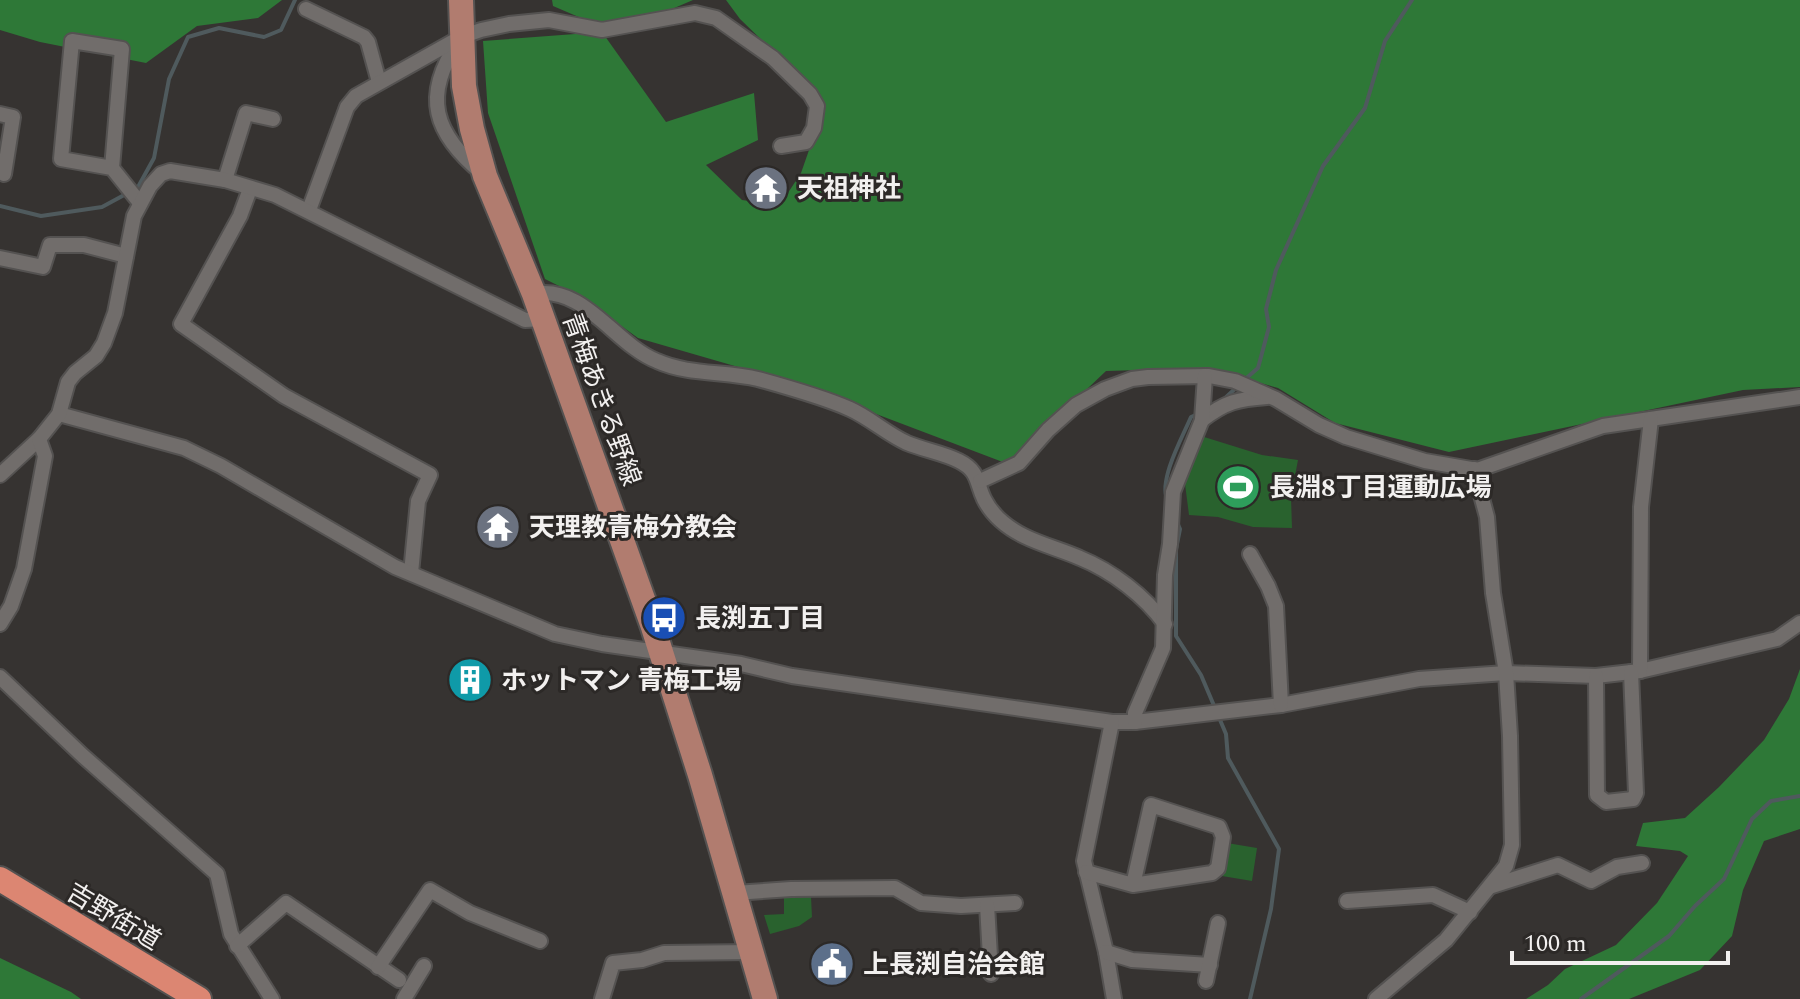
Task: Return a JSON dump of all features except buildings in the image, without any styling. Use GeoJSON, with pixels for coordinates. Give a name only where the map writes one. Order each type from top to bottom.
{"type":"FeatureCollection","features":[{"type":"Feature","properties":{"kind":"highway","name":"吉野街道"},"geometry":{"type":"LineString","coordinates":[[0,879],[199,999]]}},
{"type":"Feature","properties":{"kind":"main road","name":"青梅あきる野線"},"geometry":{"type":"LineString","coordinates":[[461,0],[464,86],[485,176],[534,294],[639,585],[765,999]]}},
{"type":"Feature","properties":{"kind":"street"},"geometry":{"type":"LineString","coordinates":[[306,9],[364,37],[379,82]]}},
{"type":"Feature","properties":{"kind":"street"},"geometry":{"type":"LineString","coordinates":[[309,210],[347,107],[356,96],[461,37],[509,24],[549,20],[602,30],[695,13],[716,18],[773,58],[810,94],[817,106],[814,128],[806,142],[781,146]]}},
{"type":"Feature","properties":{"kind":"street"},"geometry":{"type":"LineString","coordinates":[[112,168],[122,49],[72,41],[61,159],[112,168],[138,201]]}},
{"type":"Feature","properties":{"kind":"street"},"geometry":{"type":"LineString","coordinates":[[225,180],[246,113],[273,119]]}},
{"type":"Feature","properties":{"kind":"street"},"geometry":{"type":"LineString","coordinates":[[0,114],[13,117],[4,151],[4,174]]}},
{"type":"Feature","properties":{"kind":"street"},"geometry":{"type":"LineString","coordinates":[[0,475],[39,439],[59,414],[68,382],[96,356],[109,332],[138,201],[161,174],[170,171],[225,180],[275,195],[525,320],[543,319]]}},
{"type":"Feature","properties":{"kind":"street"},"geometry":{"type":"LineString","coordinates":[[250,189],[210,276],[181,324],[284,396],[430,475],[418,501],[411,573]]}},
{"type":"Feature","properties":{"kind":"street"},"geometry":{"type":"LineString","coordinates":[[40,282],[50,245],[84,245],[126,256]]}},
{"type":"Feature","properties":{"kind":"street"},"geometry":{"type":"LineString","coordinates":[[0,258],[43,267]]}},
{"type":"Feature","properties":{"kind":"street"},"geometry":{"type":"LineString","coordinates":[[534,294],[550,291],[583,305],[639,353],[673,368],[759,380],[850,409],[894,436],[970,467],[980,481],[984,498],[1004,523],[1023,535],[1107,571],[1154,609],[1165,624]]}},
{"type":"Feature","properties":{"kind":"street"},"geometry":{"type":"LineString","coordinates":[[980,481],[1019,463],[1067,412],[1105,389],[1148,377],[1205,376],[1235,381],[1346,437],[1425,461],[1474,469],[1494,465],[1603,426],[1800,397]]}},
{"type":"Feature","properties":{"kind":"street"},"geometry":{"type":"LineString","coordinates":[[1135,722],[1135,713],[1163,648],[1172,493],[1202,420],[1205,376]]}},
{"type":"Feature","properties":{"kind":"street"},"geometry":{"type":"LineString","coordinates":[[1202,420],[1221,405],[1270,396]]}},
{"type":"Feature","properties":{"kind":"street"},"geometry":{"type":"LineString","coordinates":[[59,414],[184,448],[221,466],[395,567],[555,634],[741,664],[792,676],[1112,722],[1281,705],[1419,679],[1506,673],[1596,676],[1636,672],[1777,639],[1800,623]]}},
{"type":"Feature","properties":{"kind":"street"},"geometry":{"type":"LineString","coordinates":[[1596,676],[1597,795],[1606,802],[1633,799],[1636,793],[1641,507],[1651,419]]}},
{"type":"Feature","properties":{"kind":"street"},"geometry":{"type":"LineString","coordinates":[[0,624],[11,606],[24,569],[45,456],[39,439]]}},
{"type":"Feature","properties":{"kind":"street"},"geometry":{"type":"LineString","coordinates":[[1376,999],[1446,940],[1506,866],[1512,845],[1506,673],[1493,593],[1487,517],[1474,469]]}},
{"type":"Feature","properties":{"kind":"street"},"geometry":{"type":"LineString","coordinates":[[1250,554],[1276,606],[1281,705]]}},
{"type":"Feature","properties":{"kind":"street"},"geometry":{"type":"LineString","coordinates":[[0,677],[83,756],[217,874],[231,934],[272,999]]}},
{"type":"Feature","properties":{"kind":"street"},"geometry":{"type":"LineString","coordinates":[[1112,722],[1084,861],[1114,999]]}},
{"type":"Feature","properties":{"kind":"street"},"geometry":{"type":"LineString","coordinates":[[1086,872],[1133,885],[1212,873],[1218,868],[1223,837],[1219,827],[1151,805],[1133,885]]}},
{"type":"Feature","properties":{"kind":"street"},"geometry":{"type":"LineString","coordinates":[[1492,886],[1558,865],[1591,881],[1617,867],[1642,863]]}},
{"type":"Feature","properties":{"kind":"street"},"geometry":{"type":"LineString","coordinates":[[735,893],[895,888],[921,903],[1015,903]]}},
{"type":"Feature","properties":{"kind":"street"},"geometry":{"type":"LineString","coordinates":[[378,967],[430,890],[470,913],[540,941]]}},
{"type":"Feature","properties":{"kind":"street"},"geometry":{"type":"LineString","coordinates":[[1347,901],[1433,895],[1470,912]]}},
{"type":"Feature","properties":{"kind":"street"},"geometry":{"type":"LineString","coordinates":[[237,946],[286,903],[399,980]]}},
{"type":"Feature","properties":{"kind":"street"},"geometry":{"type":"LineString","coordinates":[[987,905],[991,974]]}},
{"type":"Feature","properties":{"kind":"street"},"geometry":{"type":"LineString","coordinates":[[1206,981],[1218,923]]}},
{"type":"Feature","properties":{"kind":"street"},"geometry":{"type":"LineString","coordinates":[[602,999],[613,963],[642,960],[664,953],[752,952]]}},
{"type":"Feature","properties":{"kind":"street"},"geometry":{"type":"LineString","coordinates":[[1106,952],[1132,960],[1210,965]]}},
{"type":"Feature","properties":{"kind":"street"},"geometry":{"type":"LineString","coordinates":[[404,999],[424,966]]}},
{"type":"Feature","properties":{"kind":"green space"},"geometry":{"type":"Polygon","coordinates":[[[0,0],[282,0],[258,18],[197,26],[146,63],[40,42],[0,30],[0,0]]]}},
{"type":"Feature","properties":{"kind":"green space"},"geometry":{"type":"Polygon","coordinates":[[[552,0],[693,0],[616,33],[553,6],[552,0]]]}},
{"type":"Feature","properties":{"kind":"green space"},"geometry":{"type":"Polygon","coordinates":[[[726,0],[1800,0],[1800,387],[1743,390],[1449,452],[1335,423],[1278,388],[1207,368],[1106,371],[1008,464],[797,384],[638,338],[581,297],[545,279],[488,113],[483,41],[602,32],[666,122],[754,93],[758,140],[706,165],[742,200],[780,205],[801,173],[823,110],[801,78],[740,19],[726,0]]]}},
{"type":"Feature","properties":{"kind":"green space","name":"長淵8丁目運動広場"},"geometry":{"type":"Polygon","coordinates":[[[1201,436],[1262,455],[1298,460],[1291,497],[1292,528],[1253,527],[1218,517],[1189,515],[1184,476],[1201,436]]]}},
{"type":"Feature","properties":{"kind":"green space"},"geometry":{"type":"Polygon","coordinates":[[[1800,669],[1800,829],[1764,841],[1743,890],[1732,936],[1700,970],[1629,999],[1526,999],[1565,969],[1616,945],[1657,903],[1688,856],[1680,851],[1636,846],[1643,823],[1685,818],[1719,787],[1764,740],[1789,699],[1800,669]]]}},
{"type":"Feature","properties":{"kind":"green space"},"geometry":{"type":"Polygon","coordinates":[[[1227,843],[1257,848],[1252,881],[1222,876],[1227,843]]]}},
{"type":"Feature","properties":{"kind":"green space"},"geometry":{"type":"Polygon","coordinates":[[[811,897],[812,917],[799,926],[770,934],[764,915],[784,914],[784,898],[811,897]]]}},
{"type":"Feature","properties":{"kind":"green space"},"geometry":{"type":"Polygon","coordinates":[[[0,958],[71,992],[81,999],[0,999],[0,958]]]}},
{"type":"Feature","properties":{"kind":"waterway"},"geometry":{"type":"LineString","coordinates":[[134,189],[154,158],[169,79],[188,37],[219,28],[264,37],[281,30],[295,0]]}},
{"type":"Feature","properties":{"kind":"waterway"},"geometry":{"type":"LineString","coordinates":[[1243,381],[1258,368],[1269,327],[1266,309],[1276,270],[1323,166],[1365,108],[1385,41],[1412,0]]}},
{"type":"Feature","properties":{"kind":"waterway"},"geometry":{"type":"LineString","coordinates":[[0,206],[41,216],[102,207],[126,194]]}},
{"type":"Feature","properties":{"kind":"waterway"},"geometry":{"type":"LineString","coordinates":[[1223,400],[1237,387]]}},
{"type":"Feature","properties":{"kind":"waterway"},"geometry":{"type":"LineString","coordinates":[[1167,499],[1166,481],[1173,458],[1191,417],[1198,414]]}},
{"type":"Feature","properties":{"kind":"waterway"},"geometry":{"type":"LineString","coordinates":[[1177,522],[1180,529],[1176,549],[1176,636],[1201,675],[1226,734],[1228,758],[1279,849],[1271,909],[1250,999]]}},
{"type":"Feature","properties":{"kind":"waterway"},"geometry":{"type":"LineString","coordinates":[[1581,999],[1669,936],[1724,879],[1752,819],[1771,801],[1800,796]]}},
{"type":"Feature","properties":{"kind":"place","name":"天祖神社"},"geometry":{"type":"Point","coordinates":[766,188]}},
{"type":"Feature","properties":{"kind":"place","name":"長淵8丁目運動広場"},"geometry":{"type":"Point","coordinates":[1238,487]}},
{"type":"Feature","properties":{"kind":"place","name":"天理教青梅分教会"},"geometry":{"type":"Point","coordinates":[498,527]}},
{"type":"Feature","properties":{"kind":"place","name":"長渕五丁目"},"geometry":{"type":"Point","coordinates":[664,618]}},
{"type":"Feature","properties":{"kind":"place","name":"ホットマン 青梅工場"},"geometry":{"type":"Point","coordinates":[470,680]}},
{"type":"Feature","properties":{"kind":"place","name":"上長渕自治会館"},"geometry":{"type":"Point","coordinates":[832,964]}}]}
